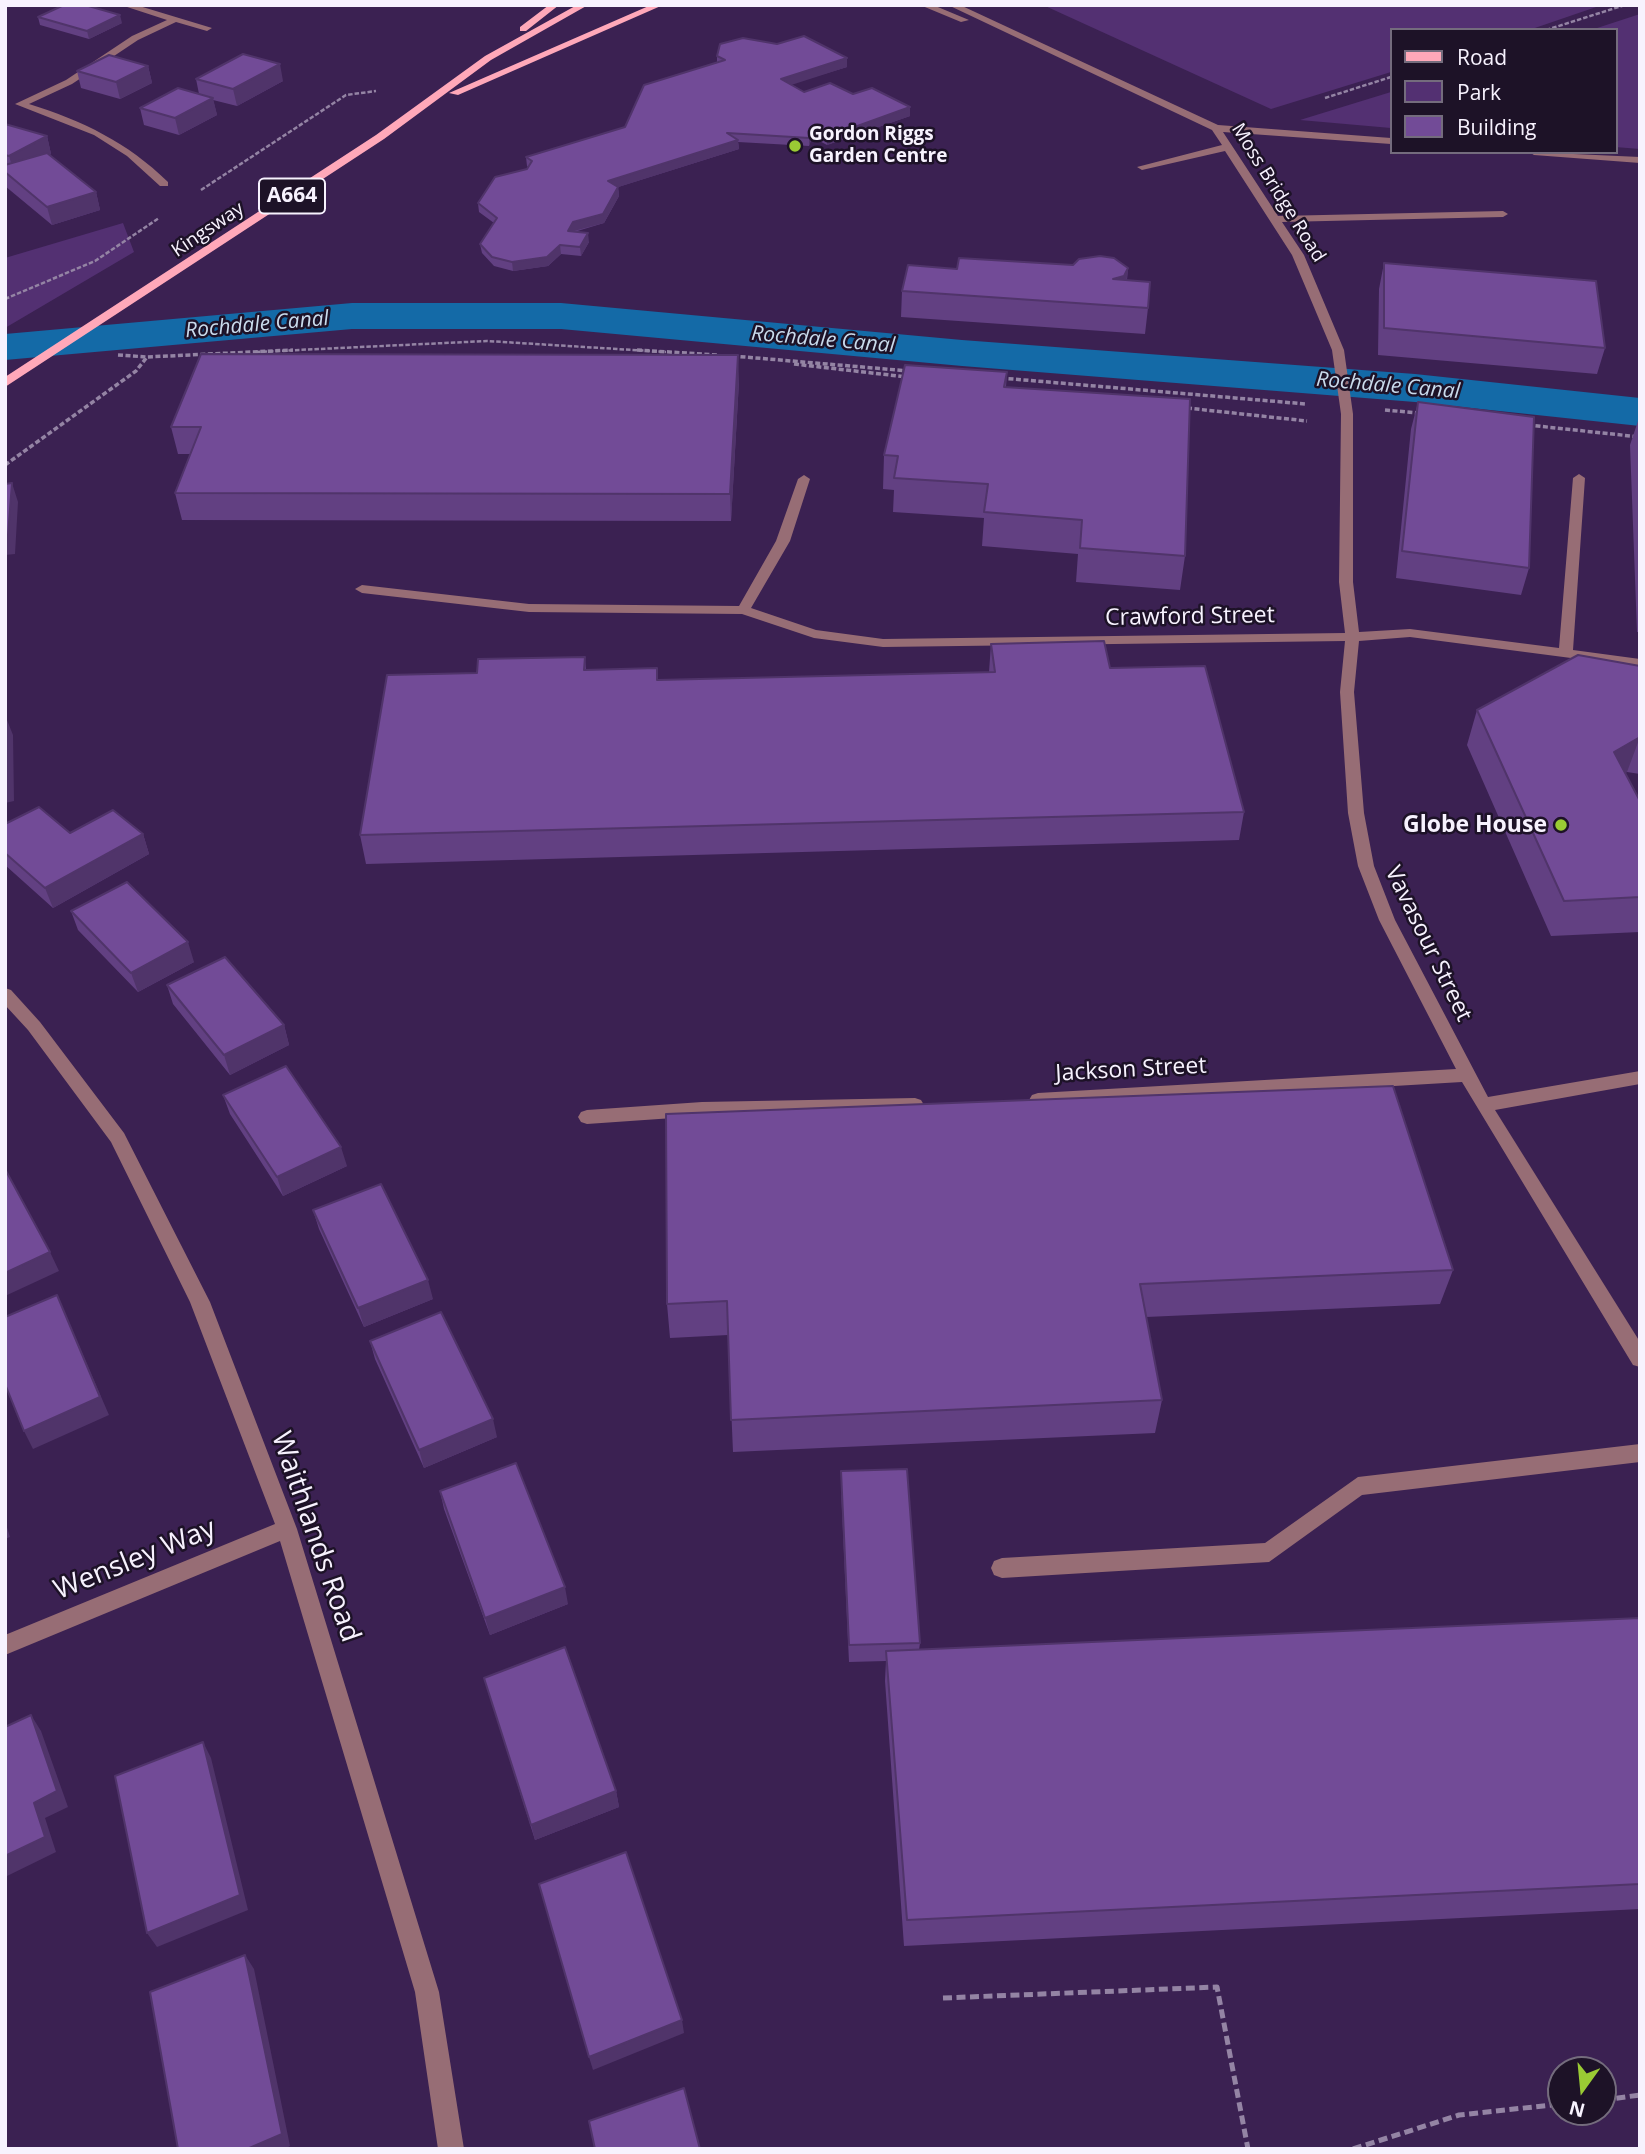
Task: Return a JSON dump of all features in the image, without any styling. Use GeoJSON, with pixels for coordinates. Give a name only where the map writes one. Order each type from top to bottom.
{"type":"FeatureCollection","features":[{"type":"Feature","properties":{"kind":"main road","name":"A664"},"geometry":{"type":"LineString","coordinates":[[488,58],[555,5]]}},
{"type":"Feature","properties":{"kind":"main road","name":"Kingsway"},"geometry":{"type":"LineString","coordinates":[[5,383],[155,287],[429,104],[488,58],[584,5]]}},
{"type":"Feature","properties":{"kind":"main road","name":"Kingsway"},"geometry":{"type":"LineString","coordinates":[[429,104],[659,5]]}},
{"type":"Feature","properties":{"kind":"street"},"geometry":{"type":"LineString","coordinates":[[125,5],[207,28]]}},
{"type":"Feature","properties":{"kind":"street","name":"Moss Bridge Road"},"geometry":{"type":"LineString","coordinates":[[924,5],[1046,52]]}},
{"type":"Feature","properties":{"kind":"street","name":"Moss Bridge Road"},"geometry":{"type":"LineString","coordinates":[[952,5],[1046,52],[1216,128],[1298,255],[1338,350],[1347,420]]}},
{"type":"Feature","properties":{"kind":"street"},"geometry":{"type":"LineString","coordinates":[[164,184],[140,159],[83,124],[20,104],[69,82],[135,38],[174,20]]}},
{"type":"Feature","properties":{"kind":"street"},"geometry":{"type":"LineString","coordinates":[[1216,128],[1390,141]]}},
{"type":"Feature","properties":{"kind":"street"},"geometry":{"type":"LineString","coordinates":[[1142,167],[1228,147]]}},
{"type":"Feature","properties":{"kind":"street"},"geometry":{"type":"LineString","coordinates":[[1560,154],[1640,160]]}},
{"type":"Feature","properties":{"kind":"street"},"geometry":{"type":"LineString","coordinates":[[1275,219],[1503,214]]}},
{"type":"Feature","properties":{"kind":"street","name":"Vavasour Street"},"geometry":{"type":"LineString","coordinates":[[1347,420],[1346,582],[1352,637],[1348,692],[1356,813],[1366,866],[1387,920],[1483,1105],[1640,1359]]}},
{"type":"Feature","properties":{"kind":"street"},"geometry":{"type":"LineString","coordinates":[[1566,654],[1578,478]]}},
{"type":"Feature","properties":{"kind":"street"},"geometry":{"type":"LineString","coordinates":[[743,610],[783,541],[804,479]]}},
{"type":"Feature","properties":{"kind":"street","name":"Crawford Street"},"geometry":{"type":"LineString","coordinates":[[362,589],[529,608],[743,610],[814,634],[883,643],[1352,637],[1410,633],[1640,663]]}},
{"type":"Feature","properties":{"kind":"street","name":"Waithlands Road"},"geometry":{"type":"LineString","coordinates":[[5,995],[34,1026],[118,1138],[200,1302],[287,1529],[427,1992],[451,2149]]}},
{"type":"Feature","properties":{"kind":"street","name":"Jackson Street"},"geometry":{"type":"LineString","coordinates":[[1016,1101],[1468,1075]]}},
{"type":"Feature","properties":{"kind":"street"},"geometry":{"type":"LineString","coordinates":[[1483,1105],[1640,1077]]}},
{"type":"Feature","properties":{"kind":"street"},"geometry":{"type":"LineString","coordinates":[[587,1117],[702,1109],[934,1104]]}},
{"type":"Feature","properties":{"kind":"street"},"geometry":{"type":"LineString","coordinates":[[1002,1568],[1269,1552],[1358,1486],[1640,1453]]}},
{"type":"Feature","properties":{"kind":"street","name":"Wensley Way"},"geometry":{"type":"LineString","coordinates":[[5,1645],[287,1529]]}},
{"type":"Feature","properties":{"kind":"path"},"geometry":{"type":"LineString","coordinates":[[1552,28],[1625,5]]}},
{"type":"Feature","properties":{"kind":"path"},"geometry":{"type":"LineString","coordinates":[[107,355],[147,357],[487,341],[688,352],[910,371]]}},
{"type":"Feature","properties":{"kind":"path"},"geometry":{"type":"LineString","coordinates":[[585,347],[592,355]]}},
{"type":"Feature","properties":{"kind":"path"},"geometry":{"type":"LineString","coordinates":[[688,352],[908,377]]}},
{"type":"Feature","properties":{"kind":"path"},"geometry":{"type":"LineString","coordinates":[[5,465],[136,371],[147,357]]}},
{"type":"Feature","properties":{"kind":"path"},"geometry":{"type":"LineString","coordinates":[[993,378],[1312,404]]}},
{"type":"Feature","properties":{"kind":"path"},"geometry":{"type":"LineString","coordinates":[[1182,407],[1347,420]]}},
{"type":"Feature","properties":{"kind":"path"},"geometry":{"type":"LineString","coordinates":[[1382,410],[1423,414]]}},
{"type":"Feature","properties":{"kind":"path"},"geometry":{"type":"LineString","coordinates":[[1518,424],[1640,437]]}},
{"type":"Feature","properties":{"kind":"path"},"geometry":{"type":"LineString","coordinates":[[943,1998],[1217,1986],[1248,2149]]}},
{"type":"Feature","properties":{"kind":"path"},"geometry":{"type":"LineString","coordinates":[[1617,2097],[1640,2095]]}},
{"type":"Feature","properties":{"kind":"path"},"geometry":{"type":"LineString","coordinates":[[1353,2149],[1459,2115],[1547,2106]]}},
{"type":"Feature","properties":{"kind":"green space"},"geometry":{"type":"Polygon","coordinates":[[[1043,5],[1602,5],[1535,28],[1390,28],[1390,72],[1271,109],[1043,5]]]}},
{"type":"Feature","properties":{"kind":"green space"},"geometry":{"type":"Polygon","coordinates":[[[1640,14],[1640,149],[1617,147],[1617,28],[1597,28],[1640,14]]]}},
{"type":"Feature","properties":{"kind":"green space"},"geometry":{"type":"Polygon","coordinates":[[[1390,92],[1390,128],[1300,120],[1390,92]]]}},
{"type":"Feature","properties":{"kind":"green space"},"geometry":{"type":"Polygon","coordinates":[[[123,223],[134,252],[5,328],[5,258],[123,223]]]}},
{"type":"Feature","properties":{"kind":"building"},"geometry":{"type":"Polygon","coordinates":[[[64,5],[85,5],[120,15],[87,31],[38,17],[64,5]]]}},
{"type":"Feature","properties":{"kind":"building"},"geometry":{"type":"Polygon","coordinates":[[[804,36],[847,58],[781,79],[804,92],[830,83],[853,94],[872,88],[910,107],[827,137],[812,128],[809,138],[727,133],[738,140],[608,181],[618,187],[603,214],[573,222],[568,231],[588,233],[580,247],[560,245],[547,257],[512,262],[492,257],[480,244],[497,218],[478,203],[495,177],[527,169],[532,161],[526,157],[625,127],[644,85],[725,60],[717,56],[720,44],[743,38],[777,44],[804,36]]]}},
{"type":"Feature","properties":{"kind":"building"},"geometry":{"type":"Polygon","coordinates":[[[243,54],[280,64],[233,89],[196,79],[243,54]]]}},
{"type":"Feature","properties":{"kind":"building"},"geometry":{"type":"Polygon","coordinates":[[[109,55],[148,66],[116,82],[77,71],[109,55]]]}},
{"type":"Feature","properties":{"kind":"building"},"geometry":{"type":"Polygon","coordinates":[[[178,88],[213,98],[175,118],[140,108],[178,88]]]}},
{"type":"Feature","properties":{"kind":"building"},"geometry":{"type":"Polygon","coordinates":[[[5,124],[47,136],[9,156],[5,155],[5,124]]]}},
{"type":"Feature","properties":{"kind":"building"},"geometry":{"type":"Polygon","coordinates":[[[47,153],[96,192],[47,207],[5,172],[5,165],[47,153]]]}},
{"type":"Feature","properties":{"kind":"building"},"geometry":{"type":"Polygon","coordinates":[[[1100,256],[1114,258],[1128,268],[1124,276],[1113,279],[1150,282],[1148,308],[902,291],[908,265],[957,269],[959,258],[1073,265],[1079,259],[1100,256]]]}},
{"type":"Feature","properties":{"kind":"building"},"geometry":{"type":"Polygon","coordinates":[[[1384,263],[1596,281],[1605,348],[1384,328],[1384,263]]]}},
{"type":"Feature","properties":{"kind":"building"},"geometry":{"type":"Polygon","coordinates":[[[201,354],[738,355],[730,494],[175,493],[201,427],[171,427],[201,354]]]}},
{"type":"Feature","properties":{"kind":"building"},"geometry":{"type":"Polygon","coordinates":[[[905,365],[1007,372],[1004,387],[1190,399],[1185,556],[1080,548],[1082,520],[984,512],[988,484],[894,478],[898,456],[884,455],[905,365]]]}},
{"type":"Feature","properties":{"kind":"building"},"geometry":{"type":"Polygon","coordinates":[[[1418,402],[1534,417],[1529,568],[1402,551],[1418,402]]]}},
{"type":"Feature","properties":{"kind":"building"},"geometry":{"type":"Polygon","coordinates":[[[12,483],[8,535],[5,535],[5,484],[12,483]]]}},
{"type":"Feature","properties":{"kind":"building"},"geometry":{"type":"Polygon","coordinates":[[[1104,641],[1110,668],[1205,666],[1244,812],[360,835],[387,675],[477,673],[478,659],[585,657],[584,670],[657,668],[657,680],[995,672],[991,644],[1104,641]]]}},
{"type":"Feature","properties":{"kind":"building","name":"Globe House"},"geometry":{"type":"Polygon","coordinates":[[[1578,655],[1640,666],[1640,737],[1614,752],[1640,801],[1640,897],[1564,901],[1477,710],[1578,655]]]}},
{"type":"Feature","properties":{"kind":"building"},"geometry":{"type":"Polygon","coordinates":[[[5,715],[7,782],[5,782],[5,715]]]}},
{"type":"Feature","properties":{"kind":"building"},"geometry":{"type":"Polygon","coordinates":[[[39,807],[70,833],[113,810],[143,834],[45,888],[5,853],[5,824],[39,807]]]}},
{"type":"Feature","properties":{"kind":"building"},"geometry":{"type":"Polygon","coordinates":[[[127,882],[188,942],[131,973],[71,911],[127,882]]]}},
{"type":"Feature","properties":{"kind":"building"},"geometry":{"type":"Polygon","coordinates":[[[225,957],[284,1025],[224,1055],[167,985],[225,957]]]}},
{"type":"Feature","properties":{"kind":"building"},"geometry":{"type":"Polygon","coordinates":[[[286,1066],[341,1147],[277,1177],[223,1095],[286,1066]]]}},
{"type":"Feature","properties":{"kind":"building"},"geometry":{"type":"Polygon","coordinates":[[[1393,1086],[1453,1270],[1140,1284],[1162,1400],[731,1420],[727,1301],[667,1304],[666,1114],[1393,1086]]]}},
{"type":"Feature","properties":{"kind":"building"},"geometry":{"type":"Polygon","coordinates":[[[5,1169],[50,1252],[5,1273],[5,1169]]]}},
{"type":"Feature","properties":{"kind":"building"},"geometry":{"type":"Polygon","coordinates":[[[381,1184],[428,1280],[358,1308],[313,1210],[381,1184]]]}},
{"type":"Feature","properties":{"kind":"building"},"geometry":{"type":"Polygon","coordinates":[[[57,1295],[100,1397],[24,1431],[5,1384],[5,1317],[57,1295]]]}},
{"type":"Feature","properties":{"kind":"building"},"geometry":{"type":"Polygon","coordinates":[[[441,1312],[493,1419],[419,1450],[370,1341],[441,1312]]]}},
{"type":"Feature","properties":{"kind":"building"},"geometry":{"type":"Polygon","coordinates":[[[516,1463],[565,1587],[485,1618],[440,1491],[516,1463]]]}},
{"type":"Feature","properties":{"kind":"building"},"geometry":{"type":"Polygon","coordinates":[[[907,1469],[920,1643],[849,1645],[841,1471],[907,1469]]]}},
{"type":"Feature","properties":{"kind":"building"},"geometry":{"type":"Polygon","coordinates":[[[1640,1618],[1640,1884],[907,1920],[886,1651],[1640,1618]]]}},
{"type":"Feature","properties":{"kind":"building"},"geometry":{"type":"Polygon","coordinates":[[[565,1647],[616,1791],[531,1825],[484,1678],[565,1647]]]}},
{"type":"Feature","properties":{"kind":"building"},"geometry":{"type":"Polygon","coordinates":[[[31,1715],[57,1791],[34,1803],[45,1837],[5,1856],[5,1727],[31,1715]]]}},
{"type":"Feature","properties":{"kind":"building"},"geometry":{"type":"Polygon","coordinates":[[[203,1742],[240,1895],[147,1933],[115,1776],[203,1742]]]}},
{"type":"Feature","properties":{"kind":"building"},"geometry":{"type":"Polygon","coordinates":[[[626,1852],[682,2020],[589,2057],[539,1884],[626,1852]]]}},
{"type":"Feature","properties":{"kind":"building"},"geometry":{"type":"Polygon","coordinates":[[[245,1955],[282,2134],[247,2149],[178,2149],[150,1992],[245,1955]]]}},
{"type":"Feature","properties":{"kind":"building"},"geometry":{"type":"Polygon","coordinates":[[[684,2088],[700,2149],[595,2149],[589,2121],[684,2088]]]}},
{"type":"Feature","properties":{"kind":"waterway","name":"Rochdale Canal"},"geometry":{"type":"LineString","coordinates":[[5,347],[352,316],[561,316],[962,353],[1415,388],[1640,412]]}},
{"type":"Feature","properties":{"kind":"place","name":"Gordon Riggs Garden Centre"},"geometry":{"type":"Point","coordinates":[795,146]}},
{"type":"Feature","properties":{"kind":"place","name":"Globe House"},"geometry":{"type":"Point","coordinates":[1561,825]}}]}
